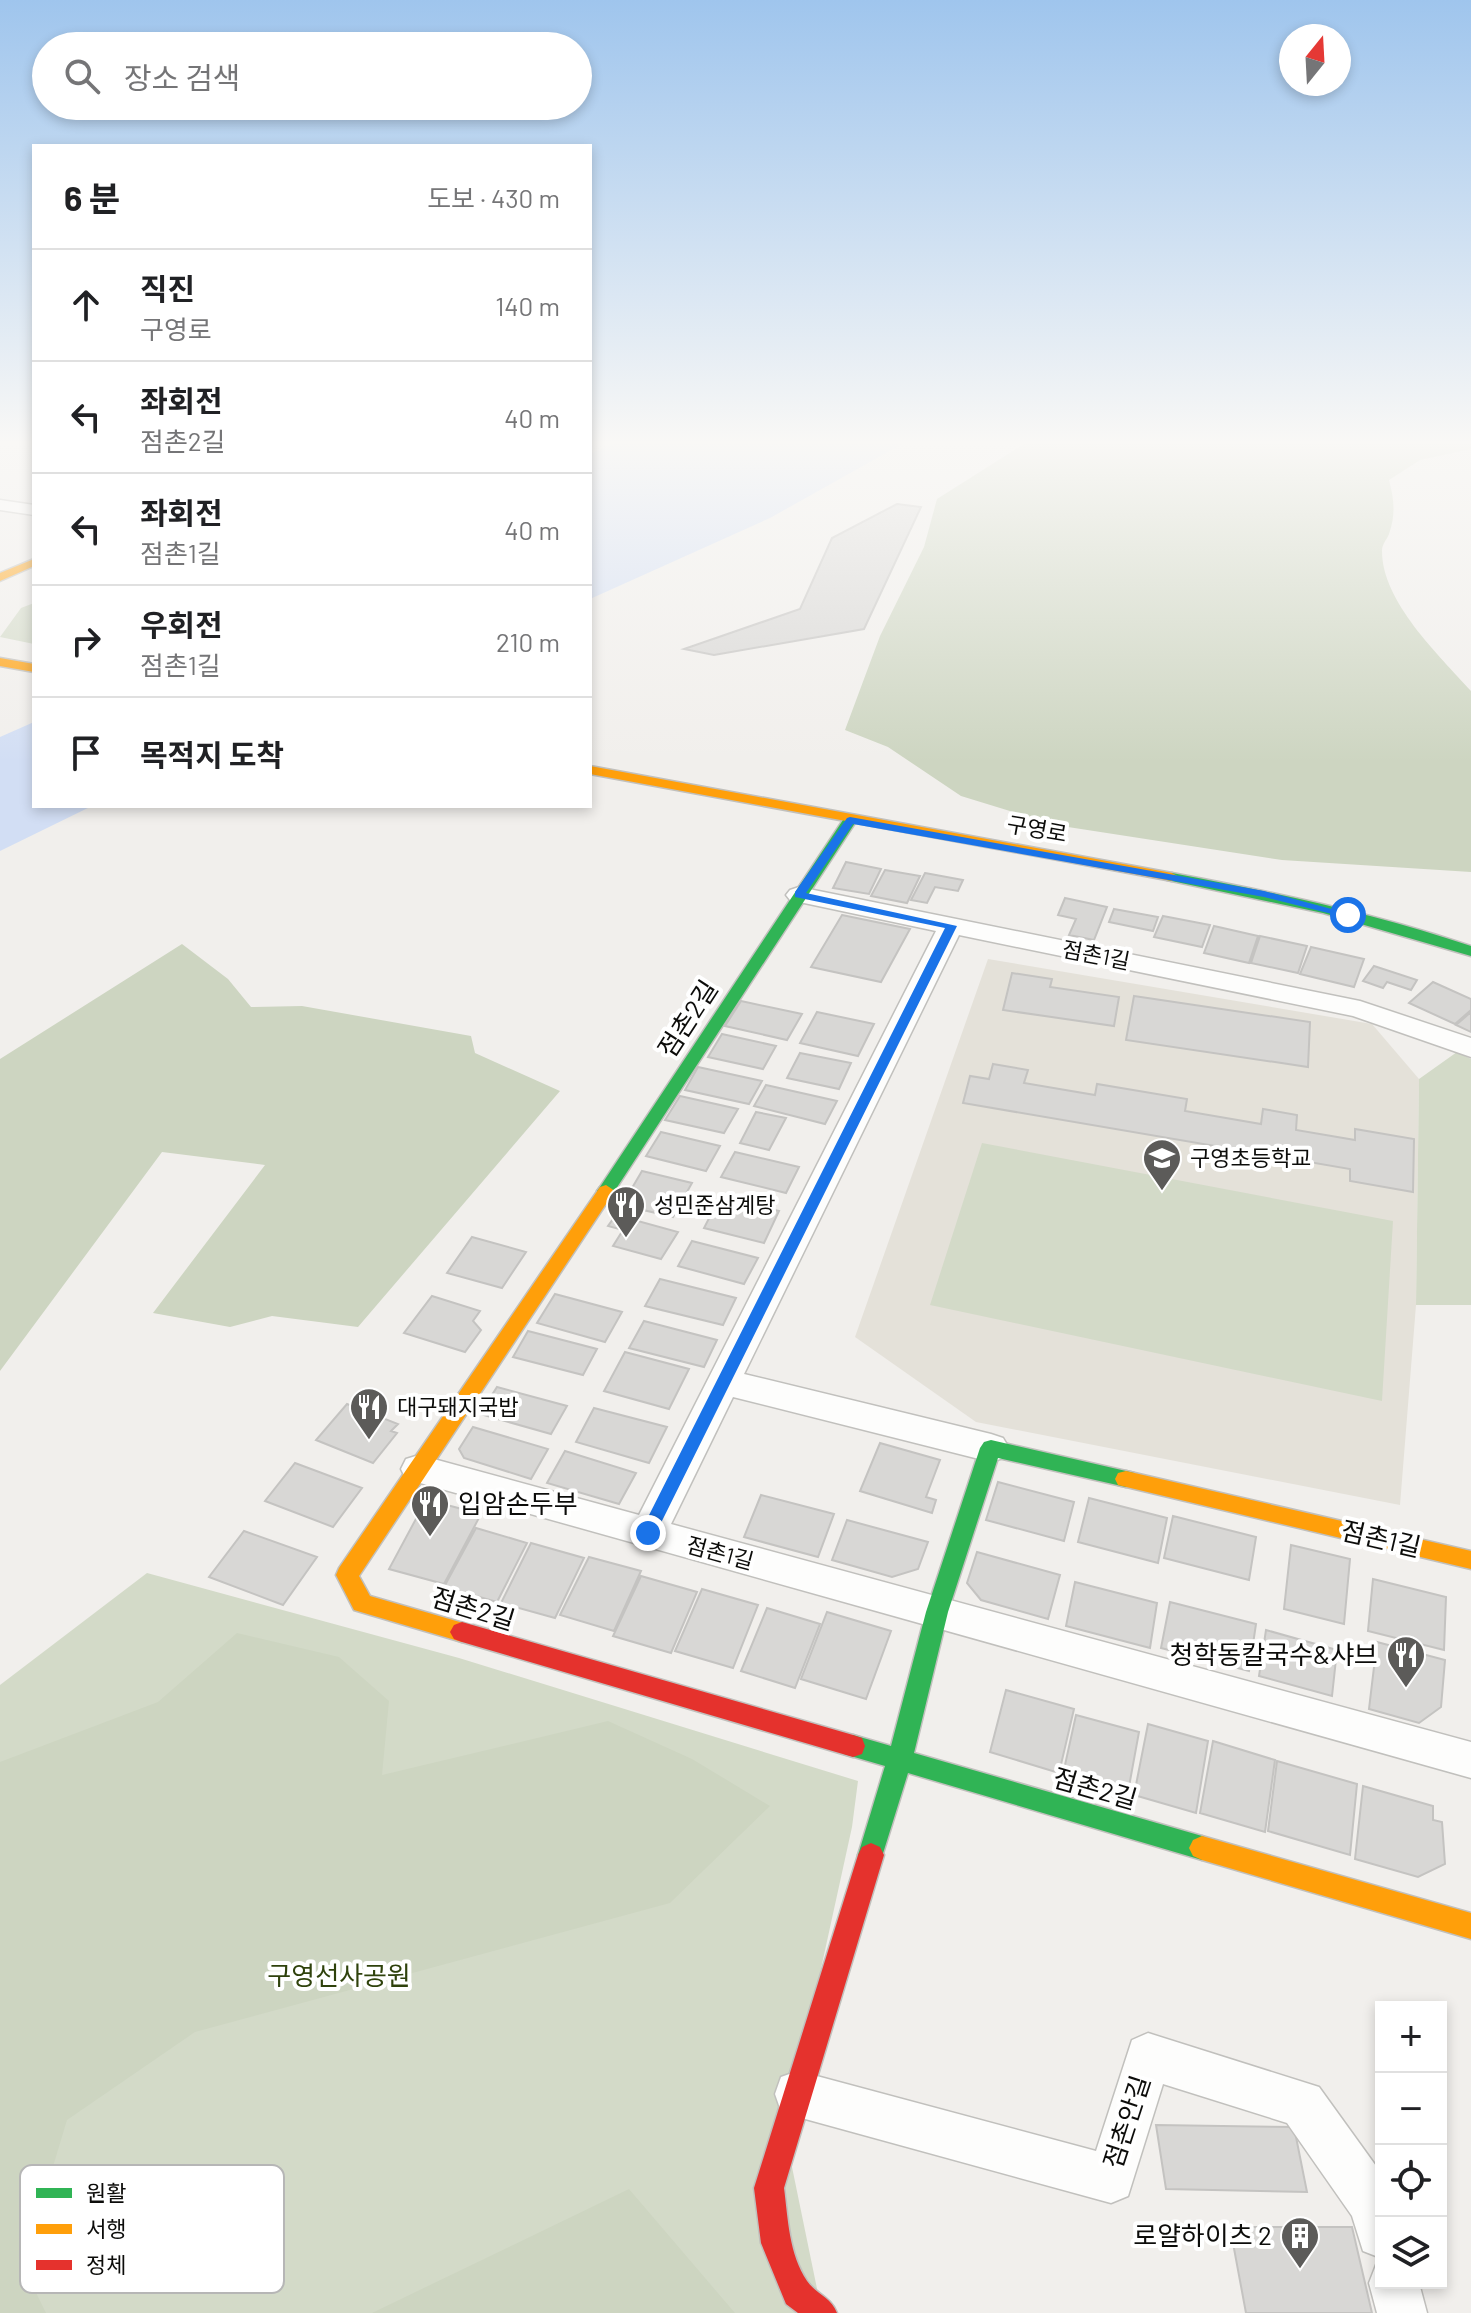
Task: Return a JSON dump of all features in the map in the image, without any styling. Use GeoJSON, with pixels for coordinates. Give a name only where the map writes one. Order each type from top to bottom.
{"type":"FeatureCollection","features":[{"type":"Feature","properties":{"kind":"street"},"geometry":{"type":"LineString","coordinates":[[0,577],[32,563]]}},
{"type":"Feature","properties":{"kind":"street"},"geometry":{"type":"LineString","coordinates":[[0,662],[32,668]]}},
{"type":"Feature","properties":{"kind":"street","name":"구영로"},"geometry":{"type":"LineString","coordinates":[[592,770],[1264,894],[1406,928],[1471,951]]}},
{"type":"Feature","properties":{"kind":"street","name":"점촌2길"},"geometry":{"type":"LineString","coordinates":[[850,820],[626,1161],[347,1575],[362,1603],[1471,1926]]}},
{"type":"Feature","properties":{"kind":"street","name":"점촌1길"},"geometry":{"type":"LineString","coordinates":[[799,895],[1360,1009],[1471,1048]]}},
{"type":"Feature","properties":{"kind":"street"},"geometry":{"type":"LineString","coordinates":[[648,1533],[951,926]]}},
{"type":"Feature","properties":{"kind":"street"},"geometry":{"type":"LineString","coordinates":[[725,1382],[991,1448],[937,1612],[900,1759],[769,2188],[776,2243],[797,2293],[822,2313]]}},
{"type":"Feature","properties":{"kind":"street","name":"점촌1길"},"geometry":{"type":"LineString","coordinates":[[991,1448],[1471,1560]]}},
{"type":"Feature","properties":{"kind":"street","name":"점촌1길"},"geometry":{"type":"LineString","coordinates":[[419,1469],[1471,1760]]}},
{"type":"Feature","properties":{"kind":"street","name":"점촌안길"},"geometry":{"type":"LineString","coordinates":[[798,2094],[1111,2179],[1148,2056],[1302,2104],[1374,2205],[1377,2217]]}},
{"type":"Feature","properties":{"kind":"street"},"geometry":{"type":"LineString","coordinates":[[1396,2289],[1402,2313]]}},
{"type":"Feature","properties":{"kind":"shaded area","name":"구영초등학교"},"geometry":{"type":"Polygon","coordinates":[[[988,959],[1372,1024],[1419,1079],[1416,1305],[1400,1505],[976,1422],[855,1337],[988,959]]]}},
{"type":"Feature","properties":{"kind":"green space"},"geometry":{"type":"Polygon","coordinates":[[[924,547],[1383,547],[1391,589],[1402,608],[1414,627],[1471,691],[1471,872],[1282,860],[1055,825],[961,796],[888,747],[845,730],[880,636],[924,547]]]}},
{"type":"Feature","properties":{"kind":"green space"},"geometry":{"type":"Polygon","coordinates":[[[32,604],[32,644],[0,637],[21,608],[32,604]]]}},
{"type":"Feature","properties":{"kind":"green space"},"geometry":{"type":"Polygon","coordinates":[[[182,944],[228,979],[251,1007],[302,1006],[471,1036],[475,1053],[560,1091],[358,1327],[272,1316],[230,1327],[153,1313],[265,1165],[162,1152],[0,1371],[0,1059],[182,944]]]}},
{"type":"Feature","properties":{"kind":"green space"},"geometry":{"type":"Polygon","coordinates":[[[1457,1052],[1471,1059],[1471,1305],[1416,1305],[1419,1079],[1457,1052]]]}},
{"type":"Feature","properties":{"kind":"green space"},"geometry":{"type":"Polygon","coordinates":[[[982,1143],[1393,1221],[1382,1401],[930,1305],[982,1143]]]}},
{"type":"Feature","properties":{"kind":"green space","name":"구영선사공원"},"geometry":{"type":"Polygon","coordinates":[[[147,1573],[459,1658],[858,1781],[852,1827],[785,2133],[822,2313],[0,2313],[0,1685],[147,1573]]]}},
{"type":"Feature","properties":{"kind":"green space"},"geometry":{"type":"Polygon","coordinates":[[[237,1633],[339,1657],[389,1701],[382,1775],[608,1721],[692,1759],[770,1806],[670,1903],[195,2032],[67,2120],[53,2165],[20,2165],[20,2293],[36,2293],[46,2313],[0,2313],[0,1762],[158,1702],[237,1633]]]}},
{"type":"Feature","properties":{"kind":"green space"},"geometry":{"type":"Polygon","coordinates":[[[629,2189],[735,2313],[372,2313],[629,2189]]]}},
{"type":"Feature","properties":{"kind":"water"},"geometry":{"type":"Polygon","coordinates":[[[592,547],[706,547],[592,598],[592,547]]]}},
{"type":"Feature","properties":{"kind":"water"},"geometry":{"type":"Polygon","coordinates":[[[32,723],[32,808],[88,808],[0,851],[0,737],[32,723]]]}},
{"type":"Feature","properties":{"kind":"building"},"geometry":{"type":"Polygon","coordinates":[[[828,547],[902,547],[864,629],[714,655],[684,649],[800,609],[828,547]]]}},
{"type":"Feature","properties":{"kind":"building"},"geometry":{"type":"Polygon","coordinates":[[[846,862],[881,869],[869,894],[833,888],[846,862]]]}},
{"type":"Feature","properties":{"kind":"building"},"geometry":{"type":"Polygon","coordinates":[[[885,870],[920,876],[907,903],[871,896],[885,870]]]}},
{"type":"Feature","properties":{"kind":"building"},"geometry":{"type":"Polygon","coordinates":[[[925,873],[963,880],[958,891],[935,887],[927,903],[911,900],[925,873]]]}},
{"type":"Feature","properties":{"kind":"building"},"geometry":{"type":"Polygon","coordinates":[[[1065,898],[1107,907],[1094,940],[1069,935],[1076,919],[1058,915],[1065,898]]]}},
{"type":"Feature","properties":{"kind":"building"},"geometry":{"type":"Polygon","coordinates":[[[1114,909],[1158,917],[1153,931],[1109,922],[1114,909]]]}},
{"type":"Feature","properties":{"kind":"building"},"geometry":{"type":"Polygon","coordinates":[[[842,915],[910,929],[881,982],[811,967],[842,915]]]}},
{"type":"Feature","properties":{"kind":"building"},"geometry":{"type":"Polygon","coordinates":[[[1163,916],[1210,925],[1202,947],[1154,937],[1163,916]]]}},
{"type":"Feature","properties":{"kind":"building"},"geometry":{"type":"Polygon","coordinates":[[[1214,926],[1258,936],[1249,963],[1204,953],[1214,926]]]}},
{"type":"Feature","properties":{"kind":"building"},"geometry":{"type":"Polygon","coordinates":[[[1260,936],[1307,946],[1298,973],[1251,963],[1260,936]]]}},
{"type":"Feature","properties":{"kind":"building"},"geometry":{"type":"Polygon","coordinates":[[[1311,947],[1364,959],[1354,987],[1300,974],[1311,947]]]}},
{"type":"Feature","properties":{"kind":"building"},"geometry":{"type":"Polygon","coordinates":[[[1374,966],[1417,980],[1411,990],[1387,982],[1383,988],[1363,981],[1374,966]]]}},
{"type":"Feature","properties":{"kind":"building"},"geometry":{"type":"Polygon","coordinates":[[[1012,973],[1052,979],[1050,987],[1119,997],[1114,1026],[1003,1010],[1012,973]]]}},
{"type":"Feature","properties":{"kind":"building"},"geometry":{"type":"Polygon","coordinates":[[[1433,982],[1471,999],[1471,1010],[1455,1024],[1409,1003],[1433,982]]]}},
{"type":"Feature","properties":{"kind":"building"},"geometry":{"type":"Polygon","coordinates":[[[1134,996],[1310,1022],[1308,1067],[1126,1040],[1134,996]]]}},
{"type":"Feature","properties":{"kind":"building"},"geometry":{"type":"Polygon","coordinates":[[[741,1001],[802,1014],[787,1040],[725,1026],[741,1001]]]}},
{"type":"Feature","properties":{"kind":"building"},"geometry":{"type":"Polygon","coordinates":[[[817,1012],[874,1024],[858,1056],[800,1043],[817,1012]]]}},
{"type":"Feature","properties":{"kind":"building"},"geometry":{"type":"Polygon","coordinates":[[[1471,1012],[1471,1032],[1456,1025],[1471,1012]]]}},
{"type":"Feature","properties":{"kind":"building"},"geometry":{"type":"Polygon","coordinates":[[[722,1034],[776,1046],[763,1069],[708,1057],[722,1034]]]}},
{"type":"Feature","properties":{"kind":"building"},"geometry":{"type":"Polygon","coordinates":[[[800,1053],[851,1063],[839,1089],[787,1078],[800,1053]]]}},
{"type":"Feature","properties":{"kind":"building"},"geometry":{"type":"Polygon","coordinates":[[[993,1064],[1028,1070],[1024,1083],[1095,1095],[1097,1084],[1187,1099],[1185,1111],[1261,1124],[1263,1109],[1297,1115],[1296,1130],[1355,1140],[1355,1129],[1414,1139],[1413,1192],[1350,1181],[1350,1169],[963,1103],[970,1076],[989,1079],[993,1064]]]}},
{"type":"Feature","properties":{"kind":"building"},"geometry":{"type":"Polygon","coordinates":[[[698,1067],[762,1081],[749,1104],[685,1090],[698,1067]]]}},
{"type":"Feature","properties":{"kind":"building"},"geometry":{"type":"Polygon","coordinates":[[[766,1085],[837,1101],[825,1124],[754,1106],[766,1085]]]}},
{"type":"Feature","properties":{"kind":"building"},"geometry":{"type":"Polygon","coordinates":[[[680,1096],[738,1109],[724,1133],[665,1120],[680,1096]]]}},
{"type":"Feature","properties":{"kind":"building"},"geometry":{"type":"Polygon","coordinates":[[[756,1112],[786,1118],[769,1150],[740,1143],[756,1112]]]}},
{"type":"Feature","properties":{"kind":"building"},"geometry":{"type":"Polygon","coordinates":[[[661,1132],[720,1146],[706,1171],[646,1156],[661,1132]]]}},
{"type":"Feature","properties":{"kind":"building"},"geometry":{"type":"Polygon","coordinates":[[[735,1152],[799,1167],[786,1193],[721,1177],[735,1152]]]}},
{"type":"Feature","properties":{"kind":"building"},"geometry":{"type":"Polygon","coordinates":[[[642,1171],[692,1183],[673,1217],[622,1205],[642,1171]]]}},
{"type":"Feature","properties":{"kind":"building"},"geometry":{"type":"Polygon","coordinates":[[[720,1197],[779,1211],[764,1243],[704,1228],[720,1197]]]}},
{"type":"Feature","properties":{"kind":"building"},"geometry":{"type":"Polygon","coordinates":[[[616,1215],[678,1232],[661,1259],[613,1246],[623,1230],[608,1226],[616,1215]]]}},
{"type":"Feature","properties":{"kind":"building"},"geometry":{"type":"Polygon","coordinates":[[[472,1237],[526,1252],[502,1288],[447,1273],[472,1237]]]}},
{"type":"Feature","properties":{"kind":"building"},"geometry":{"type":"Polygon","coordinates":[[[692,1241],[758,1258],[744,1284],[678,1266],[692,1241]]]}},
{"type":"Feature","properties":{"kind":"building"},"geometry":{"type":"Polygon","coordinates":[[[660,1279],[736,1298],[723,1325],[645,1306],[660,1279]]]}},
{"type":"Feature","properties":{"kind":"building"},"geometry":{"type":"Polygon","coordinates":[[[555,1294],[622,1312],[605,1342],[537,1323],[555,1294]]]}},
{"type":"Feature","properties":{"kind":"building"},"geometry":{"type":"Polygon","coordinates":[[[432,1296],[480,1311],[473,1321],[481,1330],[465,1352],[404,1333],[432,1296]]]}},
{"type":"Feature","properties":{"kind":"building"},"geometry":{"type":"Polygon","coordinates":[[[644,1321],[717,1340],[704,1367],[629,1348],[644,1321]]]}},
{"type":"Feature","properties":{"kind":"building"},"geometry":{"type":"Polygon","coordinates":[[[528,1331],[597,1349],[583,1375],[513,1357],[528,1331]]]}},
{"type":"Feature","properties":{"kind":"building"},"geometry":{"type":"Polygon","coordinates":[[[625,1352],[689,1369],[669,1409],[604,1391],[625,1352]]]}},
{"type":"Feature","properties":{"kind":"building"},"geometry":{"type":"Polygon","coordinates":[[[497,1387],[567,1406],[551,1434],[480,1414],[497,1387]]]}},
{"type":"Feature","properties":{"kind":"building"},"geometry":{"type":"Polygon","coordinates":[[[347,1404],[398,1424],[391,1431],[397,1433],[373,1463],[316,1440],[347,1404]]]}},
{"type":"Feature","properties":{"kind":"building"},"geometry":{"type":"Polygon","coordinates":[[[594,1408],[667,1427],[649,1463],[576,1442],[594,1408]]]}},
{"type":"Feature","properties":{"kind":"building"},"geometry":{"type":"Polygon","coordinates":[[[473,1427],[548,1449],[531,1479],[464,1458],[459,1449],[473,1427]]]}},
{"type":"Feature","properties":{"kind":"building"},"geometry":{"type":"Polygon","coordinates":[[[880,1443],[940,1460],[926,1497],[936,1500],[932,1513],[860,1491],[880,1443]]]}},
{"type":"Feature","properties":{"kind":"building"},"geometry":{"type":"Polygon","coordinates":[[[565,1451],[636,1473],[619,1504],[547,1483],[565,1451]]]}},
{"type":"Feature","properties":{"kind":"building"},"geometry":{"type":"Polygon","coordinates":[[[295,1463],[362,1488],[333,1527],[265,1501],[295,1463]]]}},
{"type":"Feature","properties":{"kind":"building"},"geometry":{"type":"Polygon","coordinates":[[[998,1482],[1074,1502],[1064,1541],[986,1520],[998,1482]]]}},
{"type":"Feature","properties":{"kind":"building"},"geometry":{"type":"Polygon","coordinates":[[[761,1495],[834,1514],[818,1557],[744,1537],[761,1495]]]}},
{"type":"Feature","properties":{"kind":"building"},"geometry":{"type":"Polygon","coordinates":[[[1089,1498],[1167,1518],[1158,1563],[1078,1542],[1089,1498]]]}},
{"type":"Feature","properties":{"kind":"building"},"geometry":{"type":"Polygon","coordinates":[[[443,1504],[481,1514],[444,1584],[389,1569],[417,1517],[443,1504]]]}},
{"type":"Feature","properties":{"kind":"building"},"geometry":{"type":"Polygon","coordinates":[[[1173,1516],[1256,1537],[1249,1580],[1164,1558],[1173,1516]]]}},
{"type":"Feature","properties":{"kind":"building"},"geometry":{"type":"Polygon","coordinates":[[[847,1520],[928,1542],[918,1569],[892,1577],[832,1560],[847,1520]]]}},
{"type":"Feature","properties":{"kind":"building"},"geometry":{"type":"Polygon","coordinates":[[[476,1528],[527,1543],[497,1602],[444,1587],[476,1528]]]}},
{"type":"Feature","properties":{"kind":"building"},"geometry":{"type":"Polygon","coordinates":[[[244,1531],[317,1557],[283,1605],[209,1577],[244,1531]]]}},
{"type":"Feature","properties":{"kind":"building"},"geometry":{"type":"Polygon","coordinates":[[[531,1543],[584,1558],[555,1618],[501,1603],[531,1543]]]}},
{"type":"Feature","properties":{"kind":"building"},"geometry":{"type":"Polygon","coordinates":[[[1291,1545],[1350,1559],[1344,1624],[1284,1609],[1291,1545]]]}},
{"type":"Feature","properties":{"kind":"building"},"geometry":{"type":"Polygon","coordinates":[[[977,1552],[1060,1575],[1048,1619],[981,1600],[967,1583],[977,1552]]]}},
{"type":"Feature","properties":{"kind":"building"},"geometry":{"type":"Polygon","coordinates":[[[589,1557],[641,1571],[614,1631],[560,1615],[589,1557]]]}},
{"type":"Feature","properties":{"kind":"building"},"geometry":{"type":"Polygon","coordinates":[[[641,1576],[697,1592],[671,1653],[613,1636],[641,1576]]]}},
{"type":"Feature","properties":{"kind":"building"},"geometry":{"type":"Polygon","coordinates":[[[1373,1579],[1446,1597],[1444,1650],[1368,1631],[1373,1579]]]}},
{"type":"Feature","properties":{"kind":"building"},"geometry":{"type":"Polygon","coordinates":[[[1075,1582],[1157,1603],[1150,1648],[1066,1626],[1075,1582]]]}},
{"type":"Feature","properties":{"kind":"building"},"geometry":{"type":"Polygon","coordinates":[[[702,1589],[758,1605],[733,1668],[675,1651],[702,1589]]]}},
{"type":"Feature","properties":{"kind":"building"},"geometry":{"type":"Polygon","coordinates":[[[1170,1602],[1256,1624],[1249,1671],[1161,1648],[1170,1602]]]}},
{"type":"Feature","properties":{"kind":"building"},"geometry":{"type":"Polygon","coordinates":[[[767,1608],[820,1624],[795,1688],[741,1671],[767,1608]]]}},
{"type":"Feature","properties":{"kind":"building"},"geometry":{"type":"Polygon","coordinates":[[[827,1612],[891,1631],[866,1699],[801,1679],[827,1612]]]}},
{"type":"Feature","properties":{"kind":"building"},"geometry":{"type":"Polygon","coordinates":[[[1266,1630],[1337,1650],[1332,1696],[1259,1676],[1266,1630]]]}},
{"type":"Feature","properties":{"kind":"building"},"geometry":{"type":"Polygon","coordinates":[[[1377,1642],[1445,1660],[1441,1707],[1419,1723],[1369,1709],[1377,1642]]]}},
{"type":"Feature","properties":{"kind":"building"},"geometry":{"type":"Polygon","coordinates":[[[1006,1690],[1074,1709],[1059,1773],[990,1752],[1006,1690]]]}},
{"type":"Feature","properties":{"kind":"building"},"geometry":{"type":"Polygon","coordinates":[[[1076,1715],[1139,1732],[1128,1792],[1063,1774],[1076,1715]]]}},
{"type":"Feature","properties":{"kind":"building"},"geometry":{"type":"Polygon","coordinates":[[[1148,1724],[1208,1741],[1196,1813],[1134,1795],[1148,1724]]]}},
{"type":"Feature","properties":{"kind":"building"},"geometry":{"type":"Polygon","coordinates":[[[1213,1741],[1275,1760],[1265,1832],[1200,1813],[1213,1741]]]}},
{"type":"Feature","properties":{"kind":"building"},"geometry":{"type":"Polygon","coordinates":[[[1277,1761],[1357,1784],[1350,1855],[1268,1831],[1277,1761]]]}},
{"type":"Feature","properties":{"kind":"building"},"geometry":{"type":"Polygon","coordinates":[[[1363,1786],[1433,1806],[1433,1820],[1442,1822],[1445,1864],[1418,1877],[1355,1859],[1363,1786]]]}},
{"type":"Feature","properties":{"kind":"building"},"geometry":{"type":"Polygon","coordinates":[[[1156,2125],[1294,2127],[1307,2192],[1166,2189],[1156,2125]]]}},
{"type":"Feature","properties":{"kind":"building","name":"로얄하이츠 2"},"geometry":{"type":"Polygon","coordinates":[[[1230,2227],[1352,2227],[1372,2313],[1246,2313],[1230,2227]]]}},
{"type":"Feature","properties":{"kind":"traffic: fast"},"geometry":{"type":"LineString","coordinates":[[606,1191],[850,820]]}},
{"type":"Feature","properties":{"kind":"traffic: fast"},"geometry":{"type":"LineString","coordinates":[[1172,877],[1323,908],[1471,951]]}},
{"type":"Feature","properties":{"kind":"traffic: fast"},"geometry":{"type":"LineString","coordinates":[[871,1855],[900,1759],[937,1612],[991,1448],[1126,1479]]}},
{"type":"Feature","properties":{"kind":"traffic: fast"},"geometry":{"type":"LineString","coordinates":[[853,1746],[1202,1848]]}},
{"type":"Feature","properties":{"kind":"traffic: slow"},"geometry":{"type":"LineString","coordinates":[[0,577],[32,563]]}},
{"type":"Feature","properties":{"kind":"traffic: slow"},"geometry":{"type":"LineString","coordinates":[[0,662],[32,668]]}},
{"type":"Feature","properties":{"kind":"traffic: slow"},"geometry":{"type":"LineString","coordinates":[[592,770],[1172,877]]}},
{"type":"Feature","properties":{"kind":"traffic: slow"},"geometry":{"type":"LineString","coordinates":[[462,1632],[362,1603],[347,1575],[606,1191]]}},
{"type":"Feature","properties":{"kind":"traffic: slow"},"geometry":{"type":"LineString","coordinates":[[1126,1479],[1471,1560]]}},
{"type":"Feature","properties":{"kind":"traffic: slow"},"geometry":{"type":"LineString","coordinates":[[1202,1848],[1471,1926]]}},
{"type":"Feature","properties":{"kind":"traffic: jam"},"geometry":{"type":"LineString","coordinates":[[462,1632],[853,1746]]}},
{"type":"Feature","properties":{"kind":"traffic: jam"},"geometry":{"type":"LineString","coordinates":[[822,2313],[797,2293],[776,2243],[769,2188],[871,1855]]}},
{"type":"Feature","properties":{"kind":"place","name":"구영초등학교"},"geometry":{"type":"Point","coordinates":[1162,1192]}},
{"type":"Feature","properties":{"kind":"place","name":"성민준삼계탕"},"geometry":{"type":"Point","coordinates":[626,1239]}},
{"type":"Feature","properties":{"kind":"place","name":"대구돼지국밥"},"geometry":{"type":"Point","coordinates":[369,1441]}},
{"type":"Feature","properties":{"kind":"place","name":"입암손두부"},"geometry":{"type":"Point","coordinates":[430,1538]}},
{"type":"Feature","properties":{"kind":"place","name":"청학동칼국수&샤브"},"geometry":{"type":"Point","coordinates":[1406,1689]}},
{"type":"Feature","properties":{"kind":"place","name":"로얄하이츠 2"},"geometry":{"type":"Point","coordinates":[1300,2270]}},
{"type":"Feature","properties":{"kind":"route"},"geometry":{"type":"LineString","coordinates":[[648,1533],[951,926],[799,895],[850,820],[1264,894],[1348,915]]}}]}
